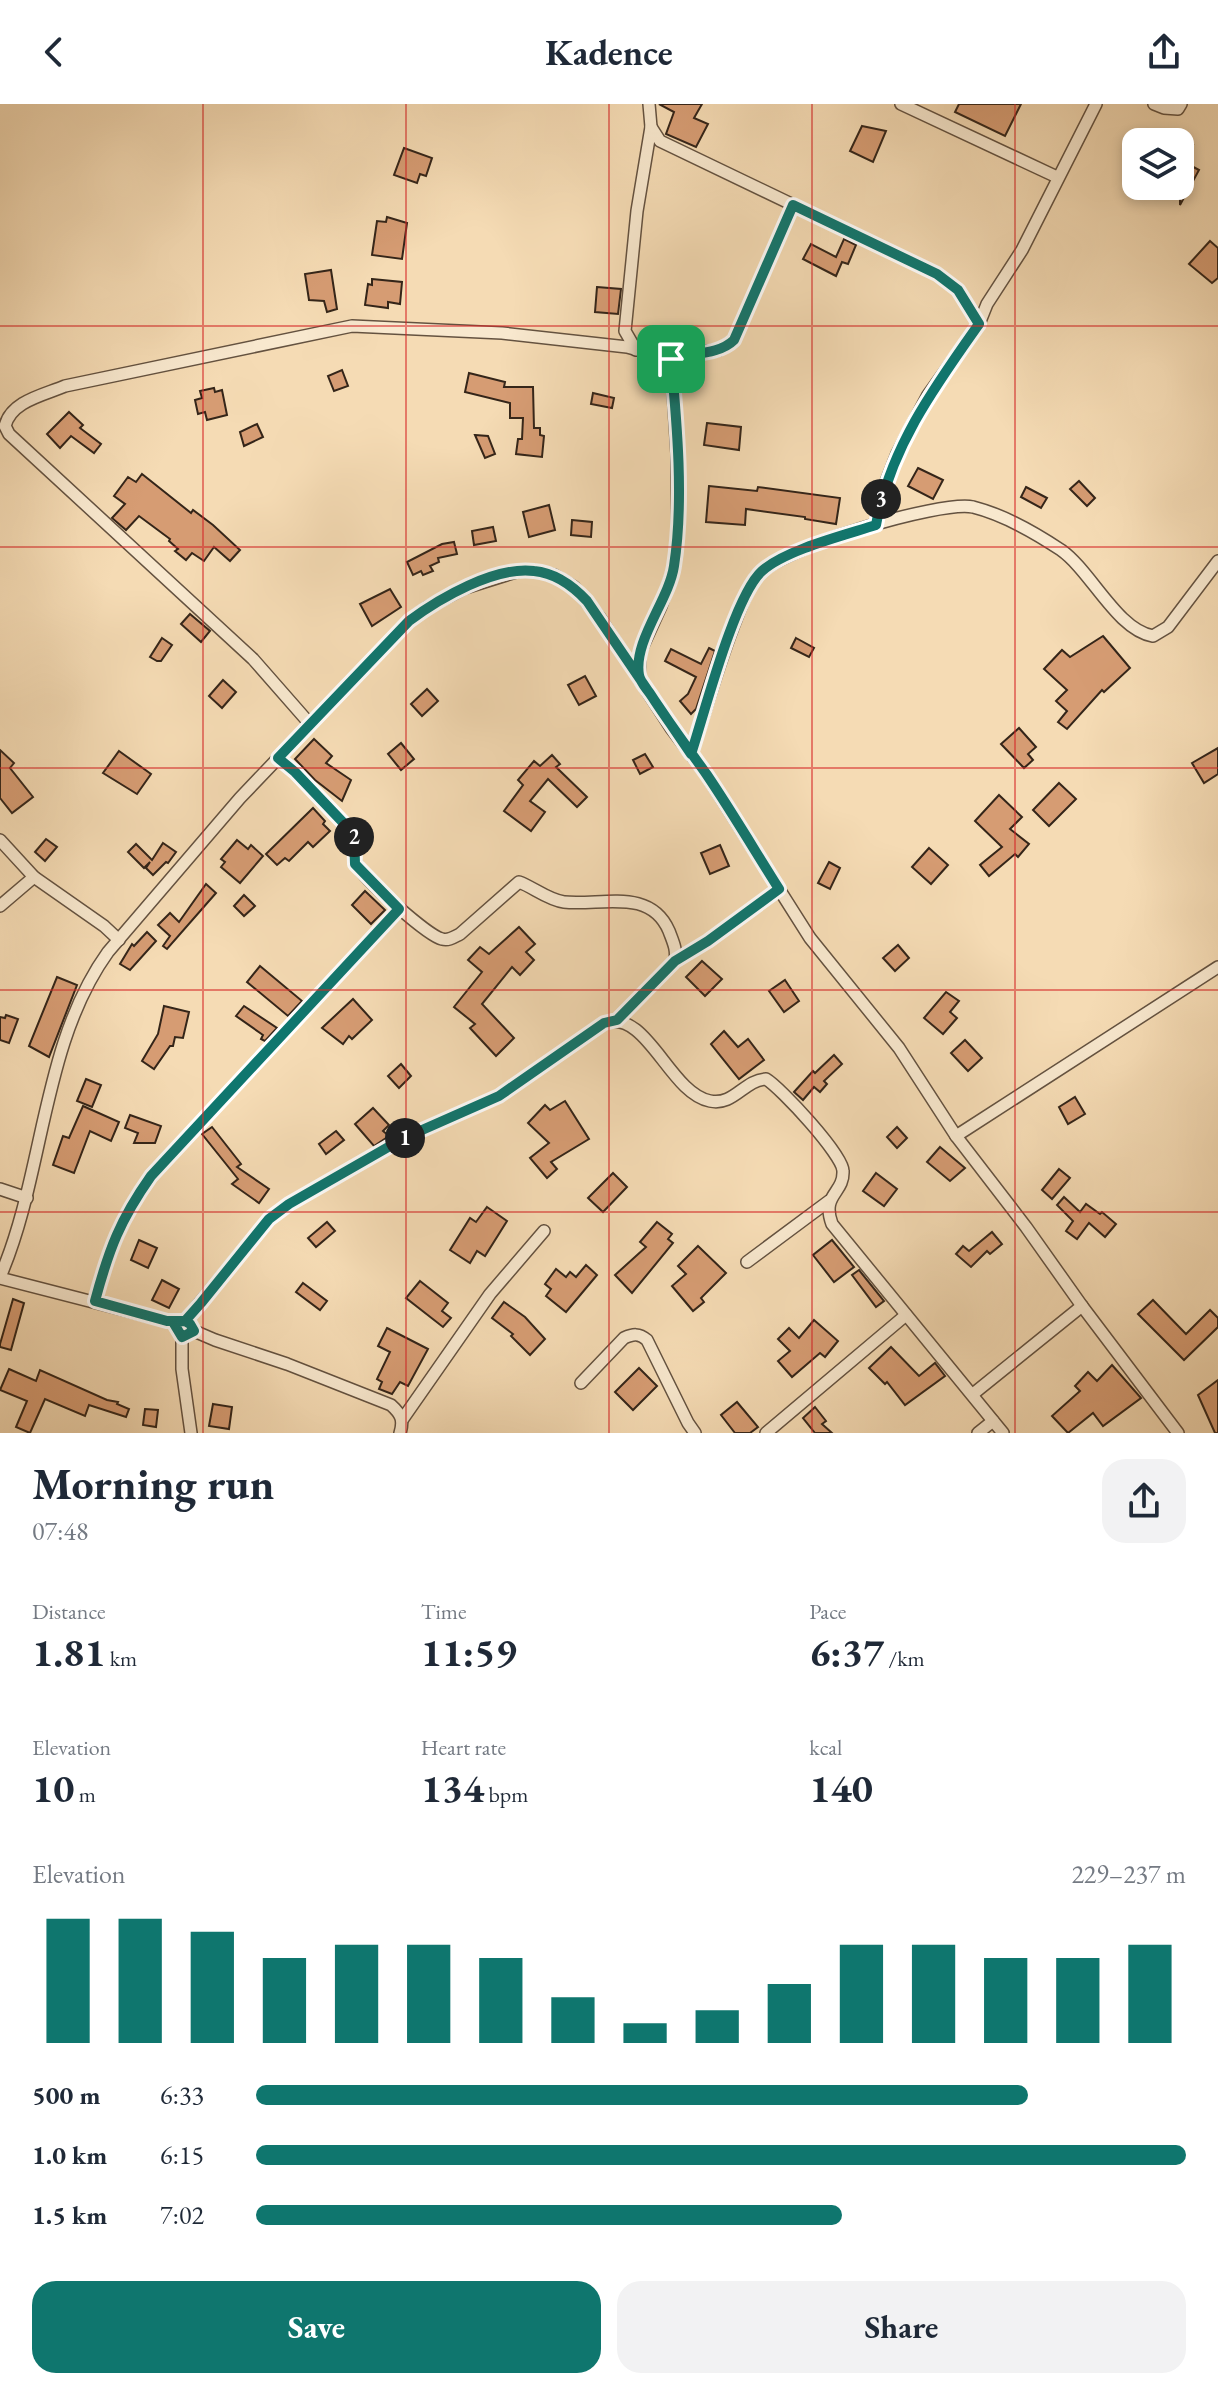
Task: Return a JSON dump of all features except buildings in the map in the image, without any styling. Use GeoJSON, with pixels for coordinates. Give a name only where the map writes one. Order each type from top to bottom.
{"type":"FeatureCollection","features":[{"type":"Feature","properties":{"kind":"street"},"geometry":{"type":"LineString","coordinates":[[636,350],[625,331],[637,211],[651,127],[649,104]]}},
{"type":"Feature","properties":{"kind":"street"},"geometry":{"type":"LineString","coordinates":[[901,104],[1057,177]]}},
{"type":"Feature","properties":{"kind":"street"},"geometry":{"type":"LineString","coordinates":[[876,525],[881,495],[897,454],[928,395],[979,324],[987,304],[1022,250],[1096,104]]}},
{"type":"Feature","properties":{"kind":"street"},"geometry":{"type":"LineString","coordinates":[[1154,104],[1178,109],[1181,104]]}},
{"type":"Feature","properties":{"kind":"street"},"geometry":{"type":"LineString","coordinates":[[651,127],[660,141],[937,274],[958,290],[979,324]]}},
{"type":"Feature","properties":{"kind":"street"},"geometry":{"type":"LineString","coordinates":[[310,724],[253,659],[9,434],[5,426],[9,414],[65,386],[352,326],[502,333],[636,350],[671,359],[719,350],[734,340],[793,205]]}},
{"type":"Feature","properties":{"kind":"street"},"geometry":{"type":"LineString","coordinates":[[639,677],[640,652],[674,568],[677,453],[671,359]]}},
{"type":"Feature","properties":{"kind":"street"},"geometry":{"type":"LineString","coordinates":[[691,754],[744,599],[756,577],[782,558],[876,525],[944,507],[971,507],[1005,518],[1065,553],[1130,626],[1153,636],[1168,627],[1218,561]]}},
{"type":"Feature","properties":{"kind":"street"},"geometry":{"type":"LineString","coordinates":[[401,1427],[399,1413],[391,1405],[194,1331],[190,1324],[0,1277],[27,1198],[64,1041],[93,974],[278,758],[409,621],[428,607],[465,588],[519,571],[535,571],[554,575],[574,587],[600,618],[706,774],[810,938],[899,1048],[956,1136],[1178,1433]]}},
{"type":"Feature","properties":{"kind":"street"},"geometry":{"type":"LineString","coordinates":[[278,758],[354,834],[355,864],[399,909],[432,935],[444,940],[460,934],[519,882],[561,902],[621,901],[646,905],[666,926],[676,950],[675,961]]}},
{"type":"Feature","properties":{"kind":"street"},"geometry":{"type":"LineString","coordinates":[[0,840],[34,877],[119,940]]}},
{"type":"Feature","properties":{"kind":"street"},"geometry":{"type":"LineString","coordinates":[[0,906],[34,877]]}},
{"type":"Feature","properties":{"kind":"street"},"geometry":{"type":"LineString","coordinates":[[179,1321],[269,1219],[289,1204],[404,1138],[499,1096],[604,1023],[617,1020],[675,961],[779,889]]}},
{"type":"Feature","properties":{"kind":"street"},"geometry":{"type":"LineString","coordinates":[[95,1301],[123,1219],[151,1176],[399,909]]}},
{"type":"Feature","properties":{"kind":"street"},"geometry":{"type":"LineString","coordinates":[[956,1136],[1218,967]]}},
{"type":"Feature","properties":{"kind":"street"},"geometry":{"type":"LineString","coordinates":[[617,1020],[634,1028],[697,1097],[729,1100],[758,1079],[773,1083],[843,1166],[844,1174],[829,1201],[747,1262]]}},
{"type":"Feature","properties":{"kind":"street"},"geometry":{"type":"LineString","coordinates":[[0,1189],[27,1198]]}},
{"type":"Feature","properties":{"kind":"street"},"geometry":{"type":"LineString","coordinates":[[829,1201],[828,1213],[832,1224],[1003,1433]]}},
{"type":"Feature","properties":{"kind":"street"},"geometry":{"type":"LineString","coordinates":[[401,1427],[490,1294],[544,1231]]}},
{"type":"Feature","properties":{"kind":"street"},"geometry":{"type":"LineString","coordinates":[[973,1394],[1082,1306]]}},
{"type":"Feature","properties":{"kind":"street"},"geometry":{"type":"LineString","coordinates":[[766,1433],[906,1315]]}},
{"type":"Feature","properties":{"kind":"street"},"geometry":{"type":"LineString","coordinates":[[179,1321],[191,1433]]}},
{"type":"Feature","properties":{"kind":"street"},"geometry":{"type":"LineString","coordinates":[[182,1337],[194,1331]]}},
{"type":"Feature","properties":{"kind":"street"},"geometry":{"type":"LineString","coordinates":[[581,1383],[624,1338],[641,1335],[647,1340],[695,1433]]}},
{"type":"Feature","properties":{"kind":"street"},"geometry":{"type":"LineString","coordinates":[[978,1433],[993,1421]]}},
{"type":"Feature","properties":{"kind":"route"},"geometry":{"type":"LineString","coordinates":[[671,359],[678,529],[674,568],[640,652],[639,677],[671,728],[706,774],[779,889],[675,961],[617,1020],[604,1023],[499,1096],[404,1138],[289,1204],[269,1219],[185,1321],[173,1322],[182,1337],[194,1331],[185,1321],[167,1321],[95,1301],[123,1219],[151,1176],[399,909],[355,864],[354,834],[278,758],[409,621],[428,607],[465,588],[519,571],[554,575],[574,587],[600,618],[671,728],[691,754],[721,660],[756,577],[782,558],[876,525],[881,495],[897,454],[928,395],[979,324],[958,290],[937,274],[793,205],[734,340],[719,350],[671,359]]}}]}
